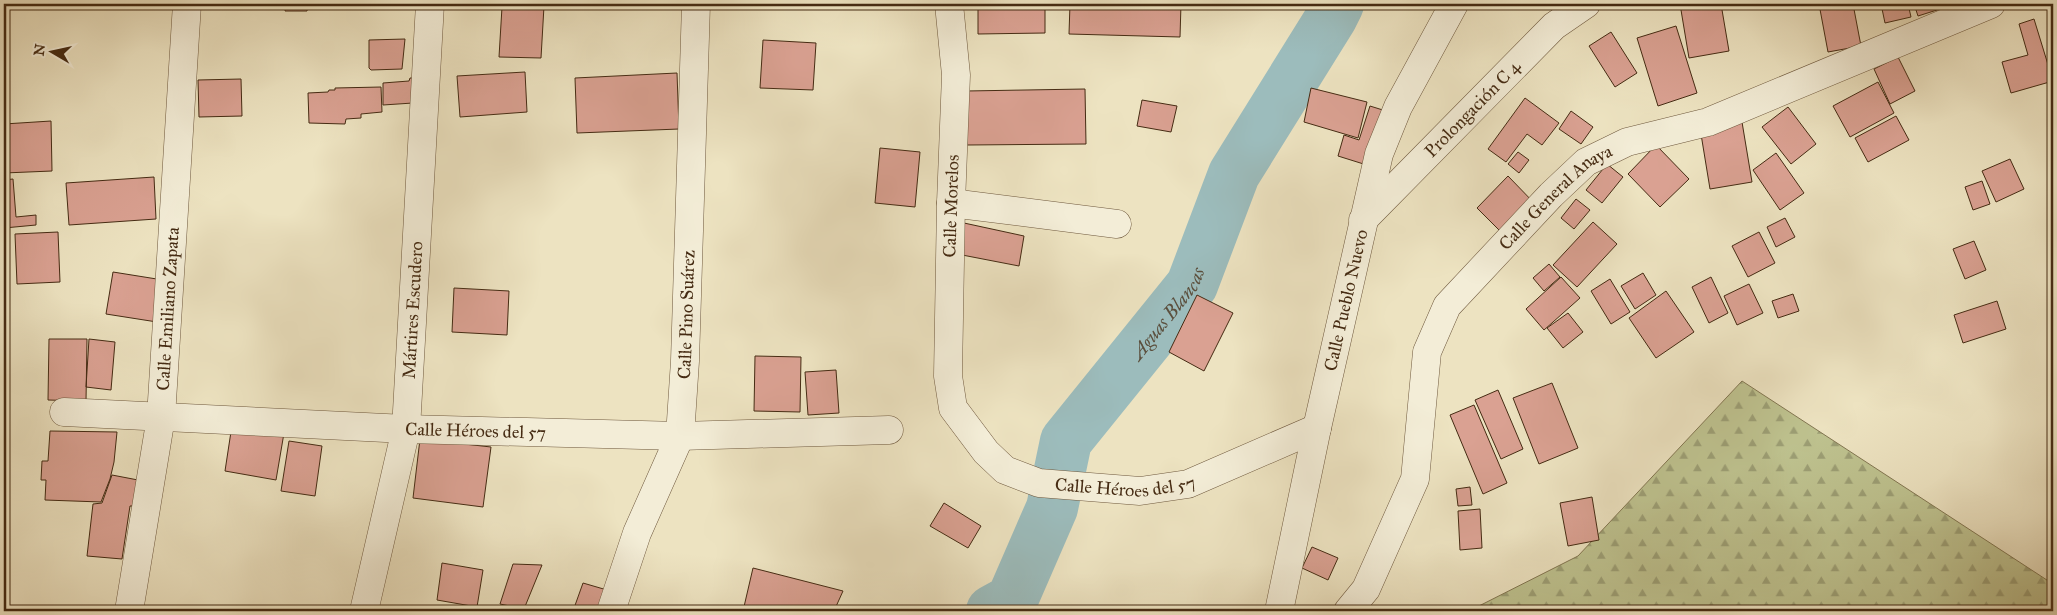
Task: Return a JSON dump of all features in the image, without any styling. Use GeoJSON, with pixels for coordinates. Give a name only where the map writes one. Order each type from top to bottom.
{"type":"FeatureCollection","features":[{"type":"Feature","properties":{"kind":"street","name":"Calle Emiliano Zapata"},"geometry":{"type":"LineString","coordinates":[[129,611],[161,417],[187,4]]}},
{"type":"Feature","properties":{"kind":"street","name":"Mártires Escudero"},"geometry":{"type":"LineString","coordinates":[[364,611],[406,429],[430,4]]}},
{"type":"Feature","properties":{"kind":"street","name":"Calle Pino Suárez"},"geometry":{"type":"LineString","coordinates":[[611,611],[637,533],[680,436],[686,361],[696,4]]}},
{"type":"Feature","properties":{"kind":"street","name":"Calle Morelos"},"geometry":{"type":"LineString","coordinates":[[949,4],[956,75],[951,203],[948,376],[954,408]]}},
{"type":"Feature","properties":{"kind":"street","name":"Calle Pueblo Nuevo"},"geometry":{"type":"LineString","coordinates":[[1279,611],[1317,428],[1378,154],[1395,115],[1454,4]]}},
{"type":"Feature","properties":{"kind":"street","name":"Prolongación C 4"},"geometry":{"type":"LineString","coordinates":[[1363,220],[1554,26],[1586,4]]}},
{"type":"Feature","properties":{"kind":"street","name":"Calle General Anaya"},"geometry":{"type":"LineString","coordinates":[[1348,611],[1366,589],[1414,479],[1427,352],[1447,306],[1558,188],[1586,162],[1627,142],[1708,122],[1991,4]]}},
{"type":"Feature","properties":{"kind":"street"},"geometry":{"type":"LineString","coordinates":[[951,203],[1117,224]]}},
{"type":"Feature","properties":{"kind":"street","name":"Calle Héroes del 57"},"geometry":{"type":"LineString","coordinates":[[954,408],[986,452],[1004,470],[1039,483],[1140,490],[1188,484],[1317,428]]}},
{"type":"Feature","properties":{"kind":"street","name":"Calle Héroes del 57"},"geometry":{"type":"LineString","coordinates":[[64,412],[406,429],[680,436],[889,430]]}},
{"type":"Feature","properties":{"kind":"green space"},"geometry":{"type":"Polygon","coordinates":[[[1742,381],[2053,584],[2053,611],[1469,611],[1578,556],[1742,381]]]}},
{"type":"Feature","properties":{"kind":"building"},"geometry":{"type":"Polygon","coordinates":[[[286,4],[308,4],[307,11],[285,11],[286,4]]]}},
{"type":"Feature","properties":{"kind":"building"},"geometry":{"type":"Polygon","coordinates":[[[581,4],[621,4],[581,7],[581,4]]]}},
{"type":"Feature","properties":{"kind":"building"},"geometry":{"type":"Polygon","coordinates":[[[978,4],[1045,4],[1045,33],[978,34],[978,4]]]}},
{"type":"Feature","properties":{"kind":"building"},"geometry":{"type":"Polygon","coordinates":[[[1070,4],[1181,4],[1180,37],[1069,34],[1070,4]]]}},
{"type":"Feature","properties":{"kind":"building"},"geometry":{"type":"Polygon","coordinates":[[[1680,4],[1721,4],[1729,51],[1689,58],[1680,4]]]}},
{"type":"Feature","properties":{"kind":"building"},"geometry":{"type":"Polygon","coordinates":[[[1819,4],[1853,4],[1861,46],[1828,52],[1819,4]]]}},
{"type":"Feature","properties":{"kind":"building"},"geometry":{"type":"Polygon","coordinates":[[[1881,4],[1908,4],[1911,17],[1885,23],[1881,4]]]}},
{"type":"Feature","properties":{"kind":"building"},"geometry":{"type":"Polygon","coordinates":[[[1914,4],[1956,4],[1918,16],[1914,4]]]}},
{"type":"Feature","properties":{"kind":"building"},"geometry":{"type":"Polygon","coordinates":[[[544,6],[541,58],[499,57],[502,7],[544,6]]]}},
{"type":"Feature","properties":{"kind":"building"},"geometry":{"type":"Polygon","coordinates":[[[2034,19],[2053,81],[2011,93],[2002,62],[2028,55],[2019,24],[2034,19]]]}},
{"type":"Feature","properties":{"kind":"building"},"geometry":{"type":"Polygon","coordinates":[[[1676,26],[1697,93],[1658,106],[1637,38],[1676,26]]]}},
{"type":"Feature","properties":{"kind":"building"},"geometry":{"type":"Polygon","coordinates":[[[1611,32],[1637,73],[1615,87],[1589,46],[1611,32]]]}},
{"type":"Feature","properties":{"kind":"building"},"geometry":{"type":"Polygon","coordinates":[[[405,39],[402,69],[371,70],[369,68],[369,40],[405,39]]]}},
{"type":"Feature","properties":{"kind":"building"},"geometry":{"type":"Polygon","coordinates":[[[763,40],[816,43],[813,90],[760,88],[763,40]]]}},
{"type":"Feature","properties":{"kind":"building"},"geometry":{"type":"Polygon","coordinates":[[[1898,57],[1915,91],[1890,104],[1874,69],[1898,57]]]}},
{"type":"Feature","properties":{"kind":"building"},"geometry":{"type":"Polygon","coordinates":[[[525,72],[527,112],[460,117],[457,76],[525,72]]]}},
{"type":"Feature","properties":{"kind":"building"},"geometry":{"type":"Polygon","coordinates":[[[677,73],[679,129],[577,133],[575,78],[677,73]]]}},
{"type":"Feature","properties":{"kind":"building"},"geometry":{"type":"Polygon","coordinates":[[[410,78],[414,78],[413,103],[383,105],[383,83],[409,81],[410,78]]]}},
{"type":"Feature","properties":{"kind":"building"},"geometry":{"type":"Polygon","coordinates":[[[241,79],[242,116],[199,117],[198,80],[241,79]]]}},
{"type":"Feature","properties":{"kind":"building"},"geometry":{"type":"Polygon","coordinates":[[[1878,82],[1894,113],[1850,137],[1833,106],[1878,82]]]}},
{"type":"Feature","properties":{"kind":"building"},"geometry":{"type":"Polygon","coordinates":[[[381,87],[382,112],[361,114],[361,118],[346,119],[345,124],[309,123],[308,93],[328,92],[329,90],[335,90],[335,88],[381,87]]]}},
{"type":"Feature","properties":{"kind":"building"},"geometry":{"type":"Polygon","coordinates":[[[1311,88],[1367,102],[1358,138],[1304,122],[1311,88]]]}},
{"type":"Feature","properties":{"kind":"building"},"geometry":{"type":"Polygon","coordinates":[[[1085,89],[1086,144],[967,145],[966,91],[1085,89]]]}},
{"type":"Feature","properties":{"kind":"building"},"geometry":{"type":"Polygon","coordinates":[[[1525,98],[1559,123],[1542,145],[1527,134],[1506,162],[1488,149],[1525,98]]]}},
{"type":"Feature","properties":{"kind":"building"},"geometry":{"type":"Polygon","coordinates":[[[1142,100],[1177,106],[1171,132],[1137,126],[1142,100]]]}},
{"type":"Feature","properties":{"kind":"building"},"geometry":{"type":"Polygon","coordinates":[[[1370,106],[1386,111],[1370,166],[1338,156],[1344,135],[1359,140],[1370,106]]]}},
{"type":"Feature","properties":{"kind":"building"},"geometry":{"type":"Polygon","coordinates":[[[1788,107],[1816,144],[1791,164],[1762,127],[1788,107]]]}},
{"type":"Feature","properties":{"kind":"building"},"geometry":{"type":"Polygon","coordinates":[[[1571,111],[1593,127],[1581,144],[1559,129],[1571,111]]]}},
{"type":"Feature","properties":{"kind":"building"},"geometry":{"type":"Polygon","coordinates":[[[1896,116],[1909,140],[1868,162],[1855,138],[1896,116]]]}},
{"type":"Feature","properties":{"kind":"building"},"geometry":{"type":"Polygon","coordinates":[[[51,121],[52,171],[4,173],[4,148],[6,147],[4,124],[51,121]]]}},
{"type":"Feature","properties":{"kind":"building"},"geometry":{"type":"Polygon","coordinates":[[[1742,122],[1752,182],[1710,189],[1700,128],[1742,122]]]}},
{"type":"Feature","properties":{"kind":"building"},"geometry":{"type":"Polygon","coordinates":[[[1656,145],[1689,179],[1660,207],[1628,174],[1656,145]]]}},
{"type":"Feature","properties":{"kind":"building"},"geometry":{"type":"Polygon","coordinates":[[[880,148],[920,152],[915,207],[875,203],[880,148]]]}},
{"type":"Feature","properties":{"kind":"building"},"geometry":{"type":"Polygon","coordinates":[[[1518,152],[1529,160],[1519,173],[1508,164],[1518,152]]]}},
{"type":"Feature","properties":{"kind":"building"},"geometry":{"type":"Polygon","coordinates":[[[1776,153],[1804,193],[1780,210],[1753,170],[1776,153]]]}},
{"type":"Feature","properties":{"kind":"building"},"geometry":{"type":"Polygon","coordinates":[[[2010,159],[2024,189],[1996,202],[1982,171],[2010,159]]]}},
{"type":"Feature","properties":{"kind":"building"},"geometry":{"type":"Polygon","coordinates":[[[1607,164],[1623,177],[1602,203],[1586,190],[1607,164]]]}},
{"type":"Feature","properties":{"kind":"building"},"geometry":{"type":"Polygon","coordinates":[[[1508,176],[1537,206],[1506,237],[1477,208],[1508,176]]]}},
{"type":"Feature","properties":{"kind":"building"},"geometry":{"type":"Polygon","coordinates":[[[154,177],[156,219],[69,225],[66,183],[154,177]]]}},
{"type":"Feature","properties":{"kind":"building"},"geometry":{"type":"Polygon","coordinates":[[[13,179],[16,217],[36,215],[36,225],[4,228],[4,180],[13,179]]]}},
{"type":"Feature","properties":{"kind":"building"},"geometry":{"type":"Polygon","coordinates":[[[1982,181],[1990,204],[1973,210],[1965,187],[1982,181]]]}},
{"type":"Feature","properties":{"kind":"building"},"geometry":{"type":"Polygon","coordinates":[[[1576,199],[1590,210],[1574,229],[1561,218],[1576,199]]]}},
{"type":"Feature","properties":{"kind":"building"},"geometry":{"type":"Polygon","coordinates":[[[1785,218],[1795,237],[1776,247],[1767,227],[1785,218]]]}},
{"type":"Feature","properties":{"kind":"building"},"geometry":{"type":"Polygon","coordinates":[[[1593,222],[1617,244],[1577,287],[1553,265],[1593,222]]]}},
{"type":"Feature","properties":{"kind":"building"},"geometry":{"type":"Polygon","coordinates":[[[964,223],[1024,236],[1019,266],[957,254],[964,223]]]}},
{"type":"Feature","properties":{"kind":"building"},"geometry":{"type":"Polygon","coordinates":[[[58,232],[60,282],[17,284],[15,234],[58,232]]]}},
{"type":"Feature","properties":{"kind":"building"},"geometry":{"type":"Polygon","coordinates":[[[1759,232],[1775,263],[1748,277],[1732,246],[1759,232]]]}},
{"type":"Feature","properties":{"kind":"building"},"geometry":{"type":"Polygon","coordinates":[[[1974,241],[1986,270],[1965,279],[1953,249],[1974,241]]]}},
{"type":"Feature","properties":{"kind":"building"},"geometry":{"type":"Polygon","coordinates":[[[1549,264],[1560,277],[1544,291],[1533,278],[1549,264]]]}},
{"type":"Feature","properties":{"kind":"building"},"geometry":{"type":"Polygon","coordinates":[[[113,272],[163,280],[157,322],[106,314],[113,272]]]}},
{"type":"Feature","properties":{"kind":"building"},"geometry":{"type":"Polygon","coordinates":[[[1643,273],[1656,295],[1635,309],[1621,286],[1643,273]]]}},
{"type":"Feature","properties":{"kind":"building"},"geometry":{"type":"Polygon","coordinates":[[[1561,277],[1580,298],[1544,330],[1526,309],[1561,277]]]}},
{"type":"Feature","properties":{"kind":"building"},"geometry":{"type":"Polygon","coordinates":[[[1711,277],[1728,313],[1709,323],[1692,287],[1711,277]]]}},
{"type":"Feature","properties":{"kind":"building"},"geometry":{"type":"Polygon","coordinates":[[[1610,279],[1630,312],[1611,324],[1591,291],[1610,279]]]}},
{"type":"Feature","properties":{"kind":"building"},"geometry":{"type":"Polygon","coordinates":[[[1749,284],[1763,313],[1737,325],[1724,296],[1749,284]]]}},
{"type":"Feature","properties":{"kind":"building"},"geometry":{"type":"Polygon","coordinates":[[[454,288],[509,291],[507,335],[452,332],[454,288]]]}},
{"type":"Feature","properties":{"kind":"building"},"geometry":{"type":"Polygon","coordinates":[[[1666,291],[1694,332],[1656,358],[1629,318],[1666,291]]]}},
{"type":"Feature","properties":{"kind":"building"},"geometry":{"type":"Polygon","coordinates":[[[1793,294],[1799,311],[1778,318],[1772,301],[1793,294]]]}},
{"type":"Feature","properties":{"kind":"building"},"geometry":{"type":"Polygon","coordinates":[[[1197,295],[1233,313],[1204,371],[1169,352],[1197,295]]]}},
{"type":"Feature","properties":{"kind":"building"},"geometry":{"type":"Polygon","coordinates":[[[1997,301],[2006,329],[1963,343],[1954,315],[1997,301]]]}},
{"type":"Feature","properties":{"kind":"building"},"geometry":{"type":"Polygon","coordinates":[[[1568,313],[1583,332],[1563,348],[1547,328],[1568,313]]]}},
{"type":"Feature","properties":{"kind":"building"},"geometry":{"type":"Polygon","coordinates":[[[49,339],[87,339],[86,401],[48,400],[49,339]]]}},
{"type":"Feature","properties":{"kind":"building"},"geometry":{"type":"Polygon","coordinates":[[[89,339],[115,342],[111,390],[86,387],[89,339]]]}},
{"type":"Feature","properties":{"kind":"building"},"geometry":{"type":"Polygon","coordinates":[[[755,356],[801,357],[800,412],[754,411],[755,356]]]}},
{"type":"Feature","properties":{"kind":"building"},"geometry":{"type":"Polygon","coordinates":[[[836,370],[839,413],[808,415],[805,372],[836,370]]]}},
{"type":"Feature","properties":{"kind":"building"},"geometry":{"type":"Polygon","coordinates":[[[1552,383],[1578,448],[1539,464],[1513,398],[1552,383]]]}},
{"type":"Feature","properties":{"kind":"building"},"geometry":{"type":"Polygon","coordinates":[[[1498,390],[1523,449],[1501,459],[1475,400],[1498,390]]]}},
{"type":"Feature","properties":{"kind":"building"},"geometry":{"type":"Polygon","coordinates":[[[1474,405],[1507,483],[1483,494],[1450,415],[1474,405]]]}},
{"type":"Feature","properties":{"kind":"building"},"geometry":{"type":"Polygon","coordinates":[[[232,425],[284,433],[276,480],[225,471],[232,425]]]}},
{"type":"Feature","properties":{"kind":"building"},"geometry":{"type":"Polygon","coordinates":[[[50,431],[117,432],[114,462],[101,502],[45,500],[46,480],[41,480],[42,461],[48,461],[50,431]]]}},
{"type":"Feature","properties":{"kind":"building"},"geometry":{"type":"Polygon","coordinates":[[[420,439],[491,447],[483,507],[413,498],[420,439]]]}},
{"type":"Feature","properties":{"kind":"building"},"geometry":{"type":"Polygon","coordinates":[[[289,441],[322,446],[315,496],[281,491],[289,441]]]}},
{"type":"Feature","properties":{"kind":"building"},"geometry":{"type":"Polygon","coordinates":[[[112,475],[138,480],[133,506],[130,506],[122,559],[87,556],[93,504],[102,503],[112,475]]]}},
{"type":"Feature","properties":{"kind":"building"},"geometry":{"type":"Polygon","coordinates":[[[1470,487],[1472,505],[1458,506],[1456,489],[1470,487]]]}},
{"type":"Feature","properties":{"kind":"building"},"geometry":{"type":"Polygon","coordinates":[[[1592,497],[1599,540],[1568,546],[1560,503],[1592,497]]]}},
{"type":"Feature","properties":{"kind":"building"},"geometry":{"type":"Polygon","coordinates":[[[944,503],[981,526],[968,548],[930,526],[944,503]]]}},
{"type":"Feature","properties":{"kind":"building"},"geometry":{"type":"Polygon","coordinates":[[[1480,509],[1482,548],[1460,550],[1458,511],[1480,509]]]}},
{"type":"Feature","properties":{"kind":"building"},"geometry":{"type":"Polygon","coordinates":[[[1312,547],[1338,558],[1328,580],[1302,568],[1312,547]]]}},
{"type":"Feature","properties":{"kind":"building"},"geometry":{"type":"Polygon","coordinates":[[[442,563],[483,570],[477,607],[437,600],[442,563]]]}},
{"type":"Feature","properties":{"kind":"building"},"geometry":{"type":"Polygon","coordinates":[[[513,564],[542,565],[524,609],[500,604],[513,564]]]}},
{"type":"Feature","properties":{"kind":"building"},"geometry":{"type":"Polygon","coordinates":[[[753,568],[843,591],[834,611],[743,611],[753,568]]]}},
{"type":"Feature","properties":{"kind":"building"},"geometry":{"type":"Polygon","coordinates":[[[583,583],[607,590],[601,611],[573,611],[583,583]]]}},
{"type":"Feature","properties":{"kind":"waterway","name":"Aguas Blancas"},"geometry":{"type":"LineString","coordinates":[[992,611],[1012,600],[1052,508],[1066,441],[1192,285],[1234,174],[1338,4]]}}]}
